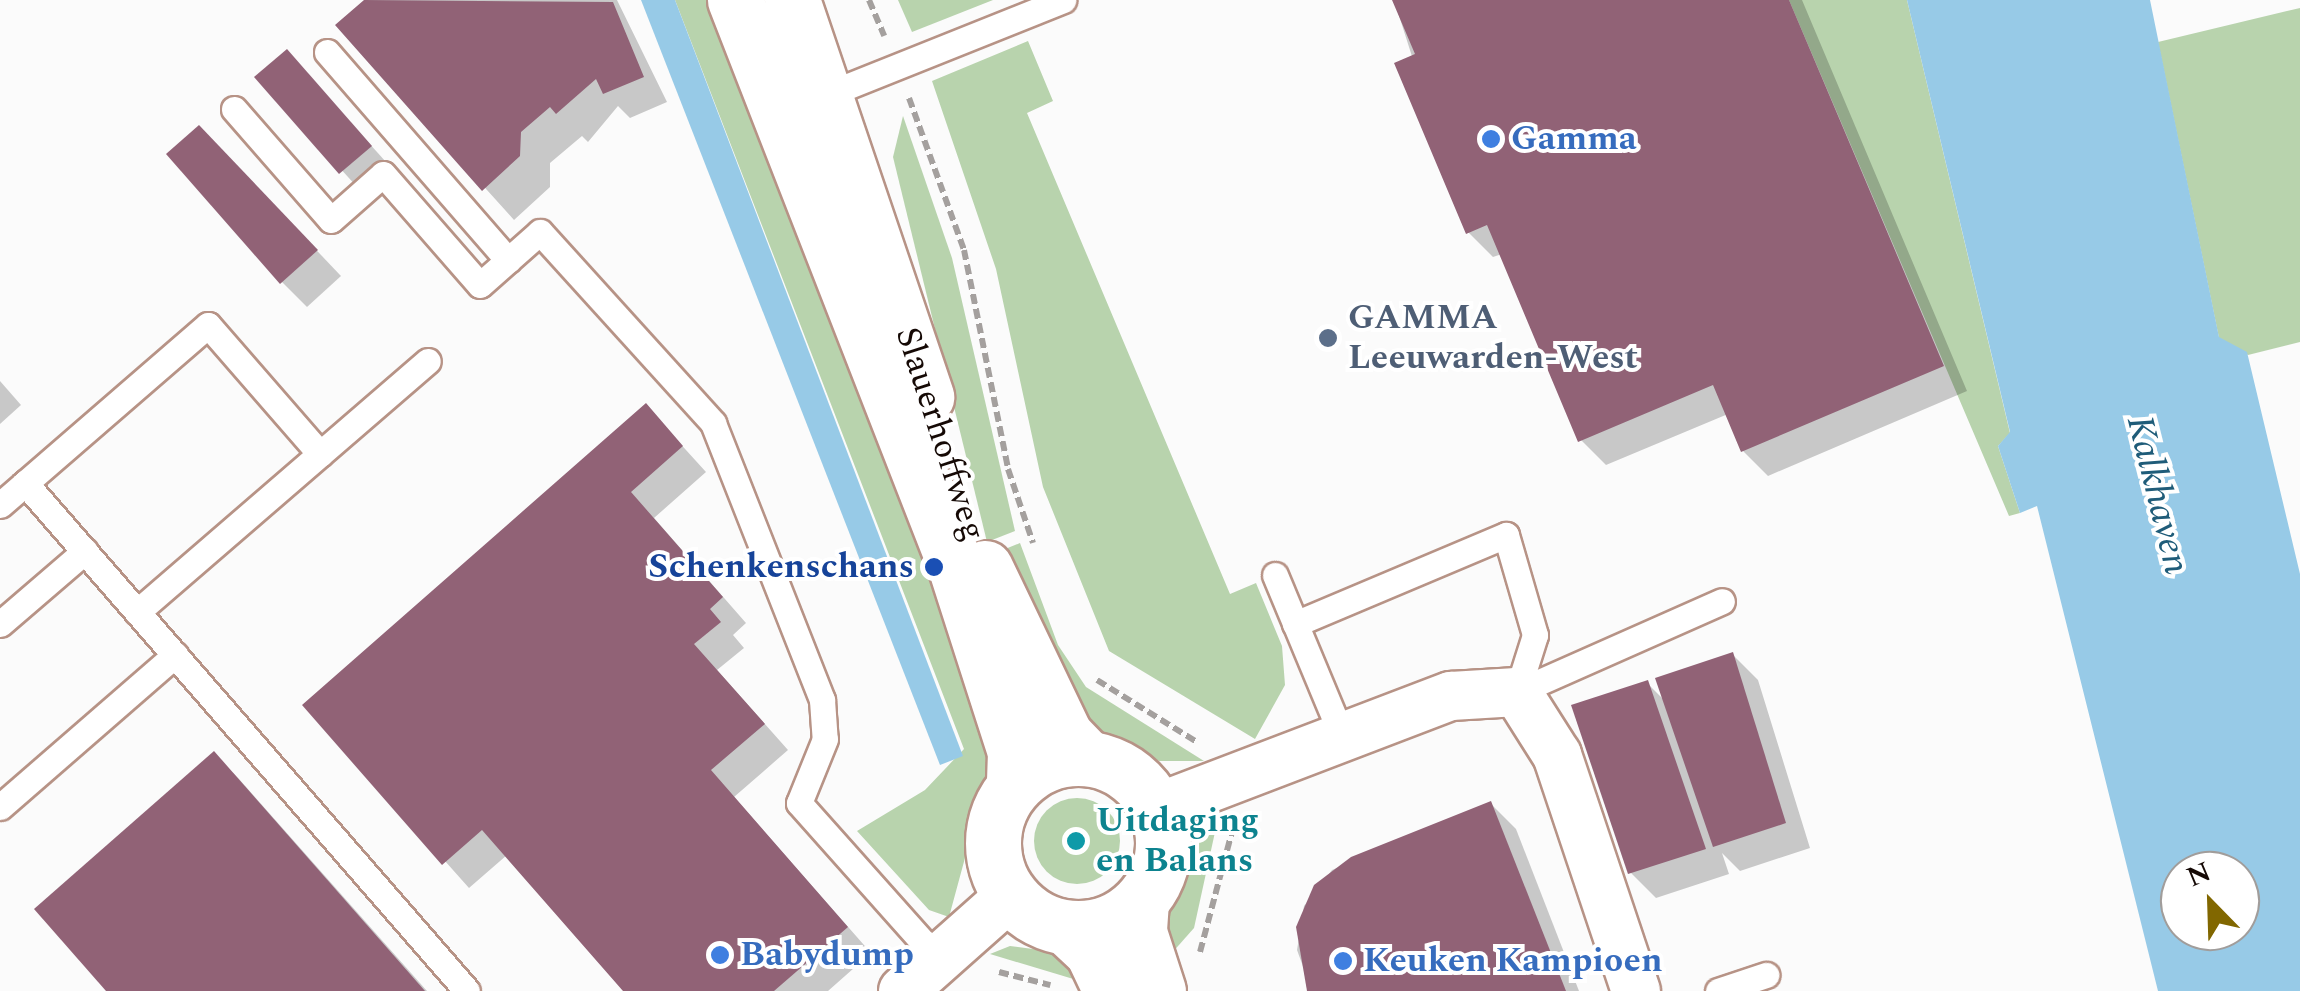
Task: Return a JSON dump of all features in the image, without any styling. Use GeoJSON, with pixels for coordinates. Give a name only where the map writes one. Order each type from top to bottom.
{"type":"FeatureCollection","features":[{"type":"Feature","properties":{"kind":"main road","name":"Slauerhoffweg"},"geometry":{"type":"LineString","coordinates":[[735,0],[804,104],[979,552],[1065,734],[1087,758]]}},
{"type":"Feature","properties":{"kind":"main road","name":"Slauerhoffweg"},"geometry":{"type":"LineString","coordinates":[[792,0],[804,104],[1014,752],[1014,786]]}},
{"type":"Feature","properties":{"kind":"main road"},"geometry":{"type":"LineString","coordinates":[[1110,991],[1092,950],[1067,928],[1010,896],[992,839],[1014,786],[1047,763],[1087,758],[1128,774],[1157,808],[1163,856],[1141,901],[1139,932],[1178,977]]}},
{"type":"Feature","properties":{"kind":"main road"},"geometry":{"type":"LineString","coordinates":[[1067,928],[1107,923],[1141,901]]}},
{"type":"Feature","properties":{"kind":"street"},"geometry":{"type":"LineString","coordinates":[[1157,808],[1451,696],[1517,692],[1557,755],[1636,991]]}},
{"type":"Feature","properties":{"kind":"street"},"geometry":{"type":"LineString","coordinates":[[904,991],[1010,896]]}},
{"type":"Feature","properties":{"kind":"lane"},"geometry":{"type":"LineString","coordinates":[[804,104],[1063,0]]}},
{"type":"Feature","properties":{"kind":"lane"},"geometry":{"type":"LineString","coordinates":[[327,52],[508,260]]}},
{"type":"Feature","properties":{"kind":"lane"},"geometry":{"type":"LineString","coordinates":[[234,109],[330,220],[383,174],[480,285],[540,232],[714,423],[822,700],[825,739],[799,804],[923,942],[946,954]]}},
{"type":"Feature","properties":{"kind":"lane"},"geometry":{"type":"LineString","coordinates":[[0,505],[208,325],[320,454]]}},
{"type":"Feature","properties":{"kind":"lane"},"geometry":{"type":"LineString","coordinates":[[137,612],[428,361]]}},
{"type":"Feature","properties":{"kind":"lane"},"geometry":{"type":"LineString","coordinates":[[25,483],[468,991]]}},
{"type":"Feature","properties":{"kind":"lane"},"geometry":{"type":"LineString","coordinates":[[1296,624],[1506,535],[1536,635],[1517,692]]}},
{"type":"Feature","properties":{"kind":"lane"},"geometry":{"type":"LineString","coordinates":[[0,624],[85,551]]}},
{"type":"Feature","properties":{"kind":"lane"},"geometry":{"type":"LineString","coordinates":[[1275,575],[1342,736]]}},
{"type":"Feature","properties":{"kind":"lane"},"geometry":{"type":"LineString","coordinates":[[1517,692],[1722,600]]}},
{"type":"Feature","properties":{"kind":"lane"},"geometry":{"type":"LineString","coordinates":[[0,806],[175,655]]}},
{"type":"Feature","properties":{"kind":"lane"},"geometry":{"type":"LineString","coordinates":[[1718,991],[1766,975]]}},
{"type":"Feature","properties":{"kind":"path"},"geometry":{"type":"LineString","coordinates":[[870,0],[964,250],[1008,469],[1036,550]]}},
{"type":"Feature","properties":{"kind":"path"},"geometry":{"type":"LineString","coordinates":[[1084,662],[1114,693],[1218,753],[1227,781],[1232,834],[1178,977]]}},
{"type":"Feature","properties":{"kind":"path"},"geometry":{"type":"LineString","coordinates":[[946,954],[1073,991]]}},
{"type":"Feature","properties":{"kind":"green space"},"geometry":{"type":"Polygon","coordinates":[[[675,0],[721,0],[926,528],[991,762],[949,917],[929,910],[857,831],[925,790],[964,749],[675,0]]]}},
{"type":"Feature","properties":{"kind":"green space"},"geometry":{"type":"Polygon","coordinates":[[[898,0],[993,0],[912,32],[898,0]]]}},
{"type":"Feature","properties":{"kind":"green space"},"geometry":{"type":"Polygon","coordinates":[[[1789,0],[1907,0],[2010,433],[1998,446],[2020,513],[2009,516],[1789,0]]]}},
{"type":"Feature","properties":{"kind":"green space"},"geometry":{"type":"Polygon","coordinates":[[[2300,8],[2300,342],[2248,355],[2219,338],[2158,42],[2300,8]]]}},
{"type":"Feature","properties":{"kind":"green space"},"geometry":{"type":"Polygon","coordinates":[[[1028,41],[1053,101],[1027,113],[1230,594],[1256,583],[1282,646],[1285,685],[1255,739],[1109,651],[1043,487],[996,269],[932,81],[1028,41]]]}},
{"type":"Feature","properties":{"kind":"green space"},"geometry":{"type":"Polygon","coordinates":[[[903,116],[952,258],[1015,531],[987,542],[893,157],[903,116]]]}},
{"type":"Feature","properties":{"kind":"green space"},"geometry":{"type":"Polygon","coordinates":[[[1020,543],[1058,645],[1086,687],[1204,761],[1159,761],[1086,724],[993,554],[1020,543]]]}},
{"type":"Feature","properties":{"kind":"green space"},"geometry":{"type":"Polygon","coordinates":[[[1077,798],[1107,811],[1120,841],[1107,871],[1077,884],[1047,871],[1034,841],[1047,811],[1077,798]]]}},
{"type":"Feature","properties":{"kind":"green space"},"geometry":{"type":"Polygon","coordinates":[[[1217,823],[1194,928],[1171,954],[1165,913],[1202,834],[1217,823]]]}},
{"type":"Feature","properties":{"kind":"green space"},"geometry":{"type":"Polygon","coordinates":[[[1010,946],[1048,951],[1080,981],[990,954],[1010,946]]]}},
{"type":"Feature","properties":{"kind":"water"},"geometry":{"type":"Polygon","coordinates":[[[641,0],[675,0],[963,756],[940,765],[641,0]]]}},
{"type":"Feature","properties":{"kind":"water","name":"Kalkhaven"},"geometry":{"type":"Polygon","coordinates":[[[1907,0],[2150,0],[2219,337],[2247,352],[2300,574],[2300,991],[2158,991],[2037,506],[2020,513],[1998,446],[2010,432],[1907,0]]]}},
{"type":"Feature","properties":{"kind":"building"},"geometry":{"type":"Polygon","coordinates":[[[364,0],[613,2],[644,77],[603,94],[596,79],[556,114],[550,107],[521,132],[520,156],[482,191],[335,25],[364,0]]]}},
{"type":"Feature","properties":{"kind":"building"},"geometry":{"type":"Polygon","coordinates":[[[1392,0],[1789,0],[1944,366],[1741,452],[1713,385],[1578,442],[1487,225],[1466,234],[1394,63],[1415,54],[1392,0]]]}},
{"type":"Feature","properties":{"kind":"building"},"geometry":{"type":"Polygon","coordinates":[[[287,49],[372,146],[339,174],[254,77],[287,49]]]}},
{"type":"Feature","properties":{"kind":"building"},"geometry":{"type":"Polygon","coordinates":[[[199,125],[318,250],[280,284],[166,154],[199,125]]]}},
{"type":"Feature","properties":{"kind":"building"},"geometry":{"type":"Polygon","coordinates":[[[646,403],[683,446],[631,492],[723,597],[710,609],[721,622],[694,644],[765,724],[711,770],[848,927],[774,991],[623,991],[482,830],[442,865],[302,705],[646,403]]]}},
{"type":"Feature","properties":{"kind":"building"},"geometry":{"type":"Polygon","coordinates":[[[1733,652],[1786,823],[1713,847],[1655,678],[1733,652]]]}},
{"type":"Feature","properties":{"kind":"building"},"geometry":{"type":"Polygon","coordinates":[[[1648,680],[1706,849],[1628,874],[1571,705],[1648,680]]]}},
{"type":"Feature","properties":{"kind":"building"},"geometry":{"type":"Polygon","coordinates":[[[214,751],[425,991],[106,991],[34,909],[214,751]]]}},
{"type":"Feature","properties":{"kind":"building"},"geometry":{"type":"Polygon","coordinates":[[[1491,801],[1566,991],[1307,991],[1296,927],[1314,885],[1351,857],[1491,801]]]}},
{"type":"Feature","properties":{"kind":"place","name":"Gamma"},"geometry":{"type":"Point","coordinates":[1491,139]}},
{"type":"Feature","properties":{"kind":"place","name":"GAMMA Leeuwarden-West"},"geometry":{"type":"Point","coordinates":[1328,338]}},
{"type":"Feature","properties":{"kind":"place","name":"Schenkenschans"},"geometry":{"type":"Point","coordinates":[934,567]}},
{"type":"Feature","properties":{"kind":"place","name":"Uitdaging en Balans"},"geometry":{"type":"Point","coordinates":[1076,841]}},
{"type":"Feature","properties":{"kind":"place","name":"Babydump"},"geometry":{"type":"Point","coordinates":[720,955]}},
{"type":"Feature","properties":{"kind":"place","name":"Keuken Kampioen"},"geometry":{"type":"Point","coordinates":[1343,961]}}]}
